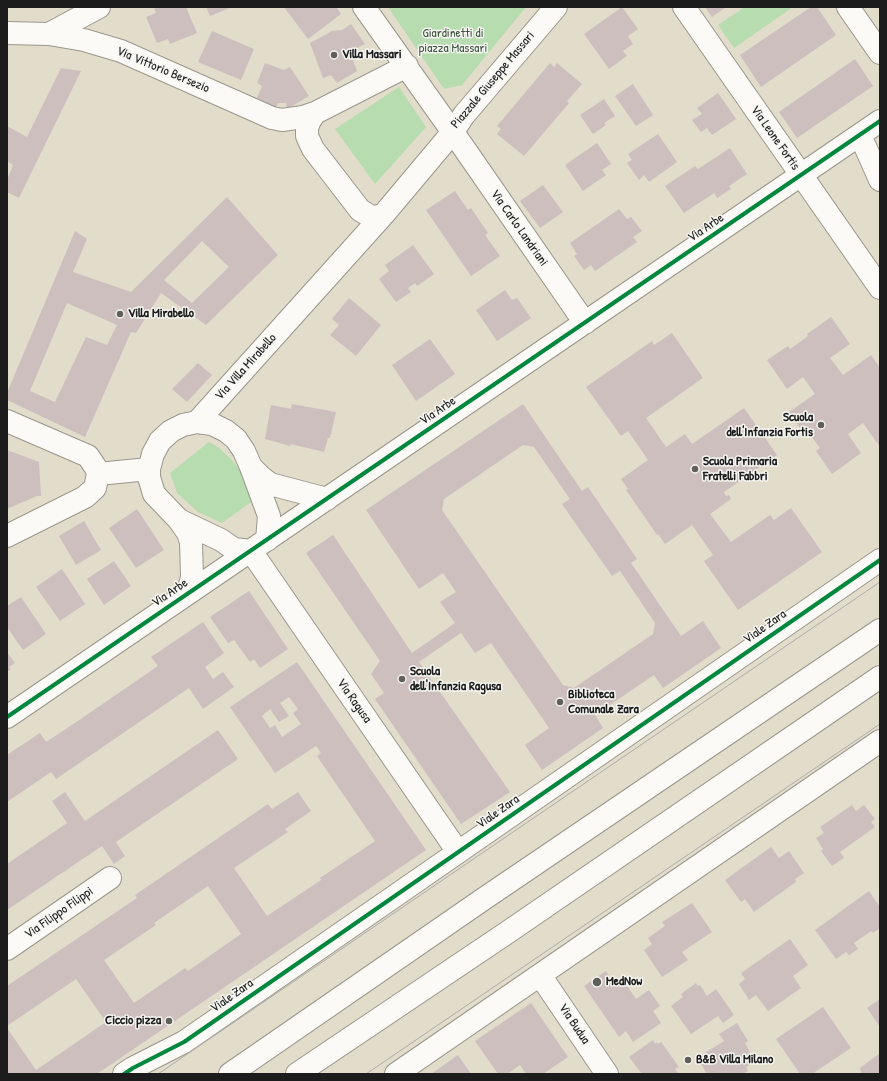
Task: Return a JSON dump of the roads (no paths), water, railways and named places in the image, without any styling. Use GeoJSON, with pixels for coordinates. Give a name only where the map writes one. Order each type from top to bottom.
{"type":"FeatureCollection","features":[{"type":"Feature","properties":{"kind":"street"},"geometry":{"type":"LineString","coordinates":[[49,34],[99,7]]}},
{"type":"Feature","properties":{"kind":"street","name":"Piazzale Giuseppe Massari"},"geometry":{"type":"LineString","coordinates":[[364,7],[452,132],[464,115],[556,7]]}},
{"type":"Feature","properties":{"kind":"street","name":"Via Leone Fortis"},"geometry":{"type":"LineString","coordinates":[[684,7],[801,175],[879,283]]}},
{"type":"Feature","properties":{"kind":"street"},"geometry":{"type":"LineString","coordinates":[[848,7],[880,53]]}},
{"type":"Feature","properties":{"kind":"street","name":"Via Vittorio Bersezio"},"geometry":{"type":"LineString","coordinates":[[7,33],[49,34],[84,40],[121,51],[272,118],[282,120],[303,117],[315,113],[407,66]]}},
{"type":"Feature","properties":{"kind":"street"},"geometry":{"type":"LineString","coordinates":[[315,113],[309,122],[307,129],[307,136],[313,149],[360,210],[370,216],[376,217],[384,214]]}},
{"type":"Feature","properties":{"kind":"street","name":"Via Arbe"},"geometry":{"type":"LineString","coordinates":[[7,717],[880,121]]}},
{"type":"Feature","properties":{"kind":"street","name":"Via Villa Mirabello"},"geometry":{"type":"LineString","coordinates":[[197,422],[384,214],[452,132]]}},
{"type":"Feature","properties":{"kind":"street","name":"Via Carlo Landriani"},"geometry":{"type":"LineString","coordinates":[[452,132],[585,323]]}},
{"type":"Feature","properties":{"kind":"street"},"geometry":{"type":"LineString","coordinates":[[860,135],[880,180]]}},
{"type":"Feature","properties":{"kind":"street"},"geometry":{"type":"LineString","coordinates":[[7,421],[88,456],[98,474],[95,488],[85,497],[7,536]]}},
{"type":"Feature","properties":{"kind":"street"},"geometry":{"type":"LineString","coordinates":[[98,474],[149,469],[152,454],[160,441],[171,431],[184,425],[197,422],[212,424],[226,431],[236,440],[244,451],[251,467],[269,516],[259,545]]}},
{"type":"Feature","properties":{"kind":"street"},"geometry":{"type":"LineString","coordinates":[[251,467],[270,484],[327,499]]}},
{"type":"Feature","properties":{"kind":"street","name":"Via Arbe"},"geometry":{"type":"LineString","coordinates":[[149,469],[149,477],[154,494],[179,520],[188,533],[191,542],[192,578],[188,593]]}},
{"type":"Feature","properties":{"kind":"street","name":"Via Arbe"},"geometry":{"type":"LineString","coordinates":[[179,520],[221,540],[234,549],[259,545]]}},
{"type":"Feature","properties":{"kind":"street","name":"Via Ragusa"},"geometry":{"type":"LineString","coordinates":[[259,545],[458,852]]}},
{"type":"Feature","properties":{"kind":"street","name":"Viale Zara"},"geometry":{"type":"LineString","coordinates":[[124,1074],[184,1042],[880,560]]}},
{"type":"Feature","properties":{"kind":"street"},"geometry":{"type":"LineString","coordinates":[[230,1074],[492,893],[880,630]]}},
{"type":"Feature","properties":{"kind":"street"},"geometry":{"type":"LineString","coordinates":[[297,1074],[880,677]]}},
{"type":"Feature","properties":{"kind":"street"},"geometry":{"type":"LineString","coordinates":[[396,1074],[880,741]]}},
{"type":"Feature","properties":{"kind":"street","name":"Via Filippo Filippi"},"geometry":{"type":"LineString","coordinates":[[7,949],[110,878]]}},
{"type":"Feature","properties":{"kind":"street","name":"Via Budua"},"geometry":{"type":"LineString","coordinates":[[540,975],[607,1074]]}},
{"type":"Feature","properties":{"kind":"tram line"},"geometry":{"type":"LineString","coordinates":[[158,1074],[880,582]]}},
{"type":"Feature","properties":{"kind":"tram line"},"geometry":{"type":"LineString","coordinates":[[366,1074],[880,724]]}},
{"type":"Feature","properties":{"kind":"place","name":"Villa Massari"},"geometry":{"type":"Point","coordinates":[334,55]}},
{"type":"Feature","properties":{"kind":"place","name":"Villa Mirabello"},"geometry":{"type":"Point","coordinates":[120,314]}},
{"type":"Feature","properties":{"kind":"place","name":"Scuola dell'Infanzia Fortis"},"geometry":{"type":"Point","coordinates":[821,425]}},
{"type":"Feature","properties":{"kind":"place","name":"Scuola Primaria Fratelli Fabbri"},"geometry":{"type":"Point","coordinates":[695,469]}},
{"type":"Feature","properties":{"kind":"place","name":"Scuola dell'Infanzia Ragusa"},"geometry":{"type":"Point","coordinates":[402,679]}},
{"type":"Feature","properties":{"kind":"place","name":"Biblioteca Comunale Zara"},"geometry":{"type":"Point","coordinates":[560,702]}},
{"type":"Feature","properties":{"kind":"place","name":"MedNow"},"geometry":{"type":"Point","coordinates":[597,982]}},
{"type":"Feature","properties":{"kind":"place","name":"Ciccio pizza"},"geometry":{"type":"Point","coordinates":[169,1021]}},
{"type":"Feature","properties":{"kind":"place","name":"B&B Villa Milano"},"geometry":{"type":"Point","coordinates":[688,1060]}},
{"type":"Feature","properties":{"kind":"park label","name":"Giardinetti di piazza Massari"},"geometry":{"type":"Point","coordinates":[453,42]}}]}
